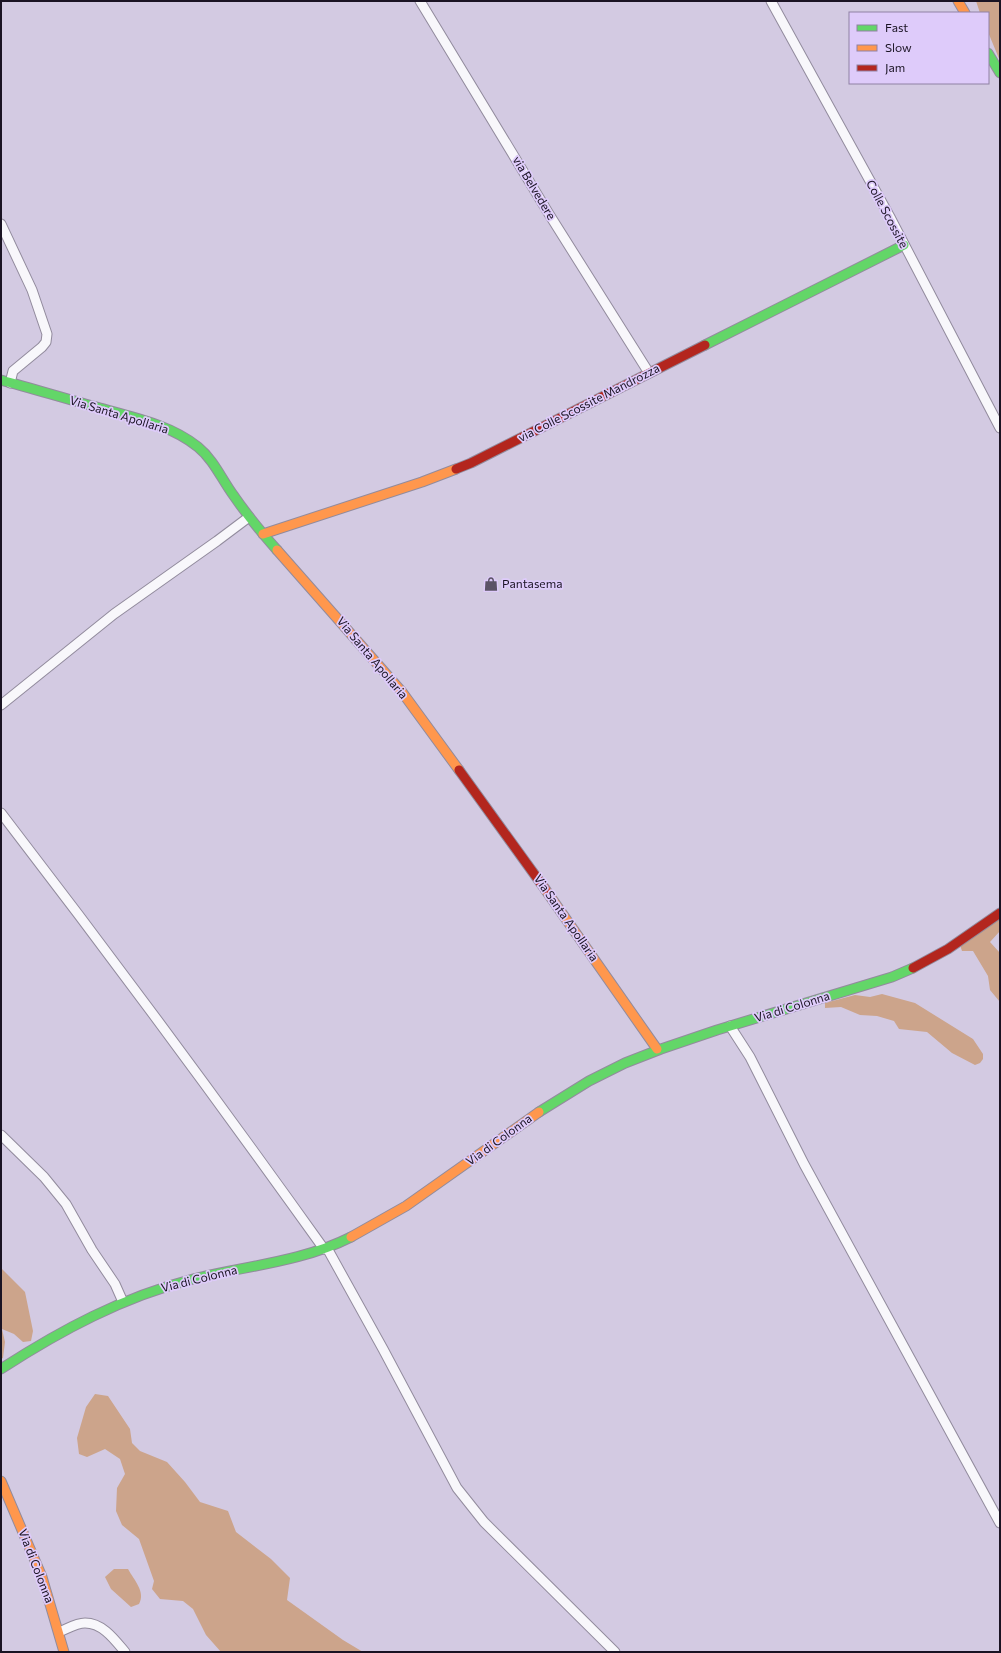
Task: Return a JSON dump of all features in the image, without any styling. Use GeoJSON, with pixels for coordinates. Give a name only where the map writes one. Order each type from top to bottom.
{"type":"FeatureCollection","features":[{"type":"Feature","properties":{"kind":"main road"},"geometry":{"type":"LineString","coordinates":[[958,1],[964,12]]}},
{"type":"Feature","properties":{"kind":"main road"},"geometry":{"type":"LineString","coordinates":[[989,55],[1000,73]]}},
{"type":"Feature","properties":{"kind":"main road","name":"via Colle Scossite Mandrozza"},"geometry":{"type":"LineString","coordinates":[[263,534],[422,482],[471,463],[904,245]]}},
{"type":"Feature","properties":{"kind":"main road","name":"Via Santa Apollaria"},"geometry":{"type":"LineString","coordinates":[[6,381],[132,417],[167,429],[198,447],[209,458],[249,517],[263,534],[314,590],[402,692],[520,853],[657,1049]]}},
{"type":"Feature","properties":{"kind":"main road","name":"Via di Colonna"},"geometry":{"type":"LineString","coordinates":[[1,1369],[45,1341],[123,1302],[153,1290],[191,1279],[326,1249],[399,1210],[553,1102],[606,1072],[657,1049],[892,977],[950,949],[1000,913]]}},
{"type":"Feature","properties":{"kind":"main road","name":"Via di Colonna"},"geometry":{"type":"LineString","coordinates":[[1,1481],[40,1572],[64,1652]]}},
{"type":"Feature","properties":{"kind":"street","name":"via Belvedere"},"geometry":{"type":"LineString","coordinates":[[420,1],[549,214],[649,373]]}},
{"type":"Feature","properties":{"kind":"street","name":"Colle Scossite"},"geometry":{"type":"LineString","coordinates":[[771,1],[904,245],[1000,428]]}},
{"type":"Feature","properties":{"kind":"street"},"geometry":{"type":"LineString","coordinates":[[1,224],[32,290],[47,334],[46,342],[42,347],[12,371],[6,381]]}},
{"type":"Feature","properties":{"kind":"street"},"geometry":{"type":"LineString","coordinates":[[1,705],[114,614],[217,542],[249,517]]}},
{"type":"Feature","properties":{"kind":"street"},"geometry":{"type":"LineString","coordinates":[[1,813],[73,906],[188,1060],[326,1249],[383,1349],[456,1488],[484,1522],[615,1652]]}},
{"type":"Feature","properties":{"kind":"street"},"geometry":{"type":"LineString","coordinates":[[730,1026],[750,1057],[808,1171],[1000,1523]]}},
{"type":"Feature","properties":{"kind":"street"},"geometry":{"type":"LineString","coordinates":[[1,1135],[44,1177],[66,1204],[95,1255],[115,1284],[123,1302]]}},
{"type":"Feature","properties":{"kind":"street"},"geometry":{"type":"LineString","coordinates":[[59,1632],[79,1624],[85,1623],[95,1625],[107,1632],[125,1652]]}},
{"type":"Feature","properties":{"kind":"shaded area"},"geometry":{"type":"Polygon","coordinates":[[[976,1],[1000,1],[1000,61],[989,34],[989,12],[980,12],[976,1]]]}},
{"type":"Feature","properties":{"kind":"shaded area"},"geometry":{"type":"Polygon","coordinates":[[[1000,917],[1000,931],[990,942],[1000,953],[1000,1002],[990,990],[988,976],[973,951],[962,951],[960,945],[1000,917]]]}},
{"type":"Feature","properties":{"kind":"shaded area"},"geometry":{"type":"Polygon","coordinates":[[[882,994],[915,1003],[973,1039],[983,1054],[983,1059],[980,1063],[975,1065],[952,1053],[927,1032],[899,1029],[894,1021],[877,1016],[860,1015],[841,1007],[825,1008],[825,1003],[855,995],[870,997],[882,994]]]}},
{"type":"Feature","properties":{"kind":"shaded area"},"geometry":{"type":"Polygon","coordinates":[[[1,1268],[25,1292],[33,1331],[31,1341],[23,1342],[14,1334],[2,1329],[5,1342],[3,1358],[1,1359],[1,1268]]]}},
{"type":"Feature","properties":{"kind":"shaded area"},"geometry":{"type":"Polygon","coordinates":[[[95,1394],[108,1396],[130,1429],[132,1443],[140,1451],[167,1462],[200,1502],[228,1511],[236,1532],[271,1559],[290,1578],[287,1600],[343,1640],[363,1652],[221,1652],[206,1635],[193,1609],[183,1601],[160,1599],[152,1589],[154,1581],[139,1539],[122,1525],[116,1511],[117,1488],[125,1474],[120,1459],[105,1449],[87,1457],[79,1454],[77,1438],[86,1407],[95,1394]]]}},
{"type":"Feature","properties":{"kind":"shaded area"},"geometry":{"type":"Polygon","coordinates":[[[114,1569],[128,1569],[140,1591],[141,1600],[139,1604],[131,1607],[111,1589],[105,1577],[114,1569]]]}},
{"type":"Feature","properties":{"kind":"traffic: fast"},"geometry":{"type":"LineString","coordinates":[[989,55],[1000,73]]}},
{"type":"Feature","properties":{"kind":"traffic: fast"},"geometry":{"type":"LineString","coordinates":[[705,345],[904,245]]}},
{"type":"Feature","properties":{"kind":"traffic: fast"},"geometry":{"type":"LineString","coordinates":[[1,380],[138,418],[164,427],[187,439],[204,452],[209,458],[244,510],[277,550]]}},
{"type":"Feature","properties":{"kind":"traffic: fast"},"geometry":{"type":"LineString","coordinates":[[539,1112],[589,1081],[625,1063],[661,1049],[717,1030],[892,977],[913,968]]}},
{"type":"Feature","properties":{"kind":"traffic: fast"},"geometry":{"type":"LineString","coordinates":[[1,1369],[70,1328],[93,1316],[142,1295],[167,1286],[213,1274],[293,1258],[351,1237]]}},
{"type":"Feature","properties":{"kind":"traffic: slow"},"geometry":{"type":"LineString","coordinates":[[958,1],[964,12]]}},
{"type":"Feature","properties":{"kind":"traffic: slow"},"geometry":{"type":"LineString","coordinates":[[263,534],[422,482],[456,469]]}},
{"type":"Feature","properties":{"kind":"traffic: slow"},"geometry":{"type":"LineString","coordinates":[[277,550],[402,692],[459,770]]}},
{"type":"Feature","properties":{"kind":"traffic: slow"},"geometry":{"type":"LineString","coordinates":[[545,889],[657,1049]]}},
{"type":"Feature","properties":{"kind":"traffic: slow"},"geometry":{"type":"LineString","coordinates":[[351,1237],[406,1206],[539,1112]]}},
{"type":"Feature","properties":{"kind":"traffic: slow"},"geometry":{"type":"LineString","coordinates":[[1,1481],[42,1577],[64,1652]]}},
{"type":"Feature","properties":{"kind":"traffic: jam"},"geometry":{"type":"LineString","coordinates":[[456,469],[471,463],[705,345]]}},
{"type":"Feature","properties":{"kind":"traffic: jam"},"geometry":{"type":"LineString","coordinates":[[459,770],[545,889]]}},
{"type":"Feature","properties":{"kind":"traffic: jam"},"geometry":{"type":"LineString","coordinates":[[913,968],[948,949],[1000,913]]}},
{"type":"Feature","properties":{"kind":"place","name":"Pantasema"},"geometry":{"type":"Point","coordinates":[491,584]}}]}
